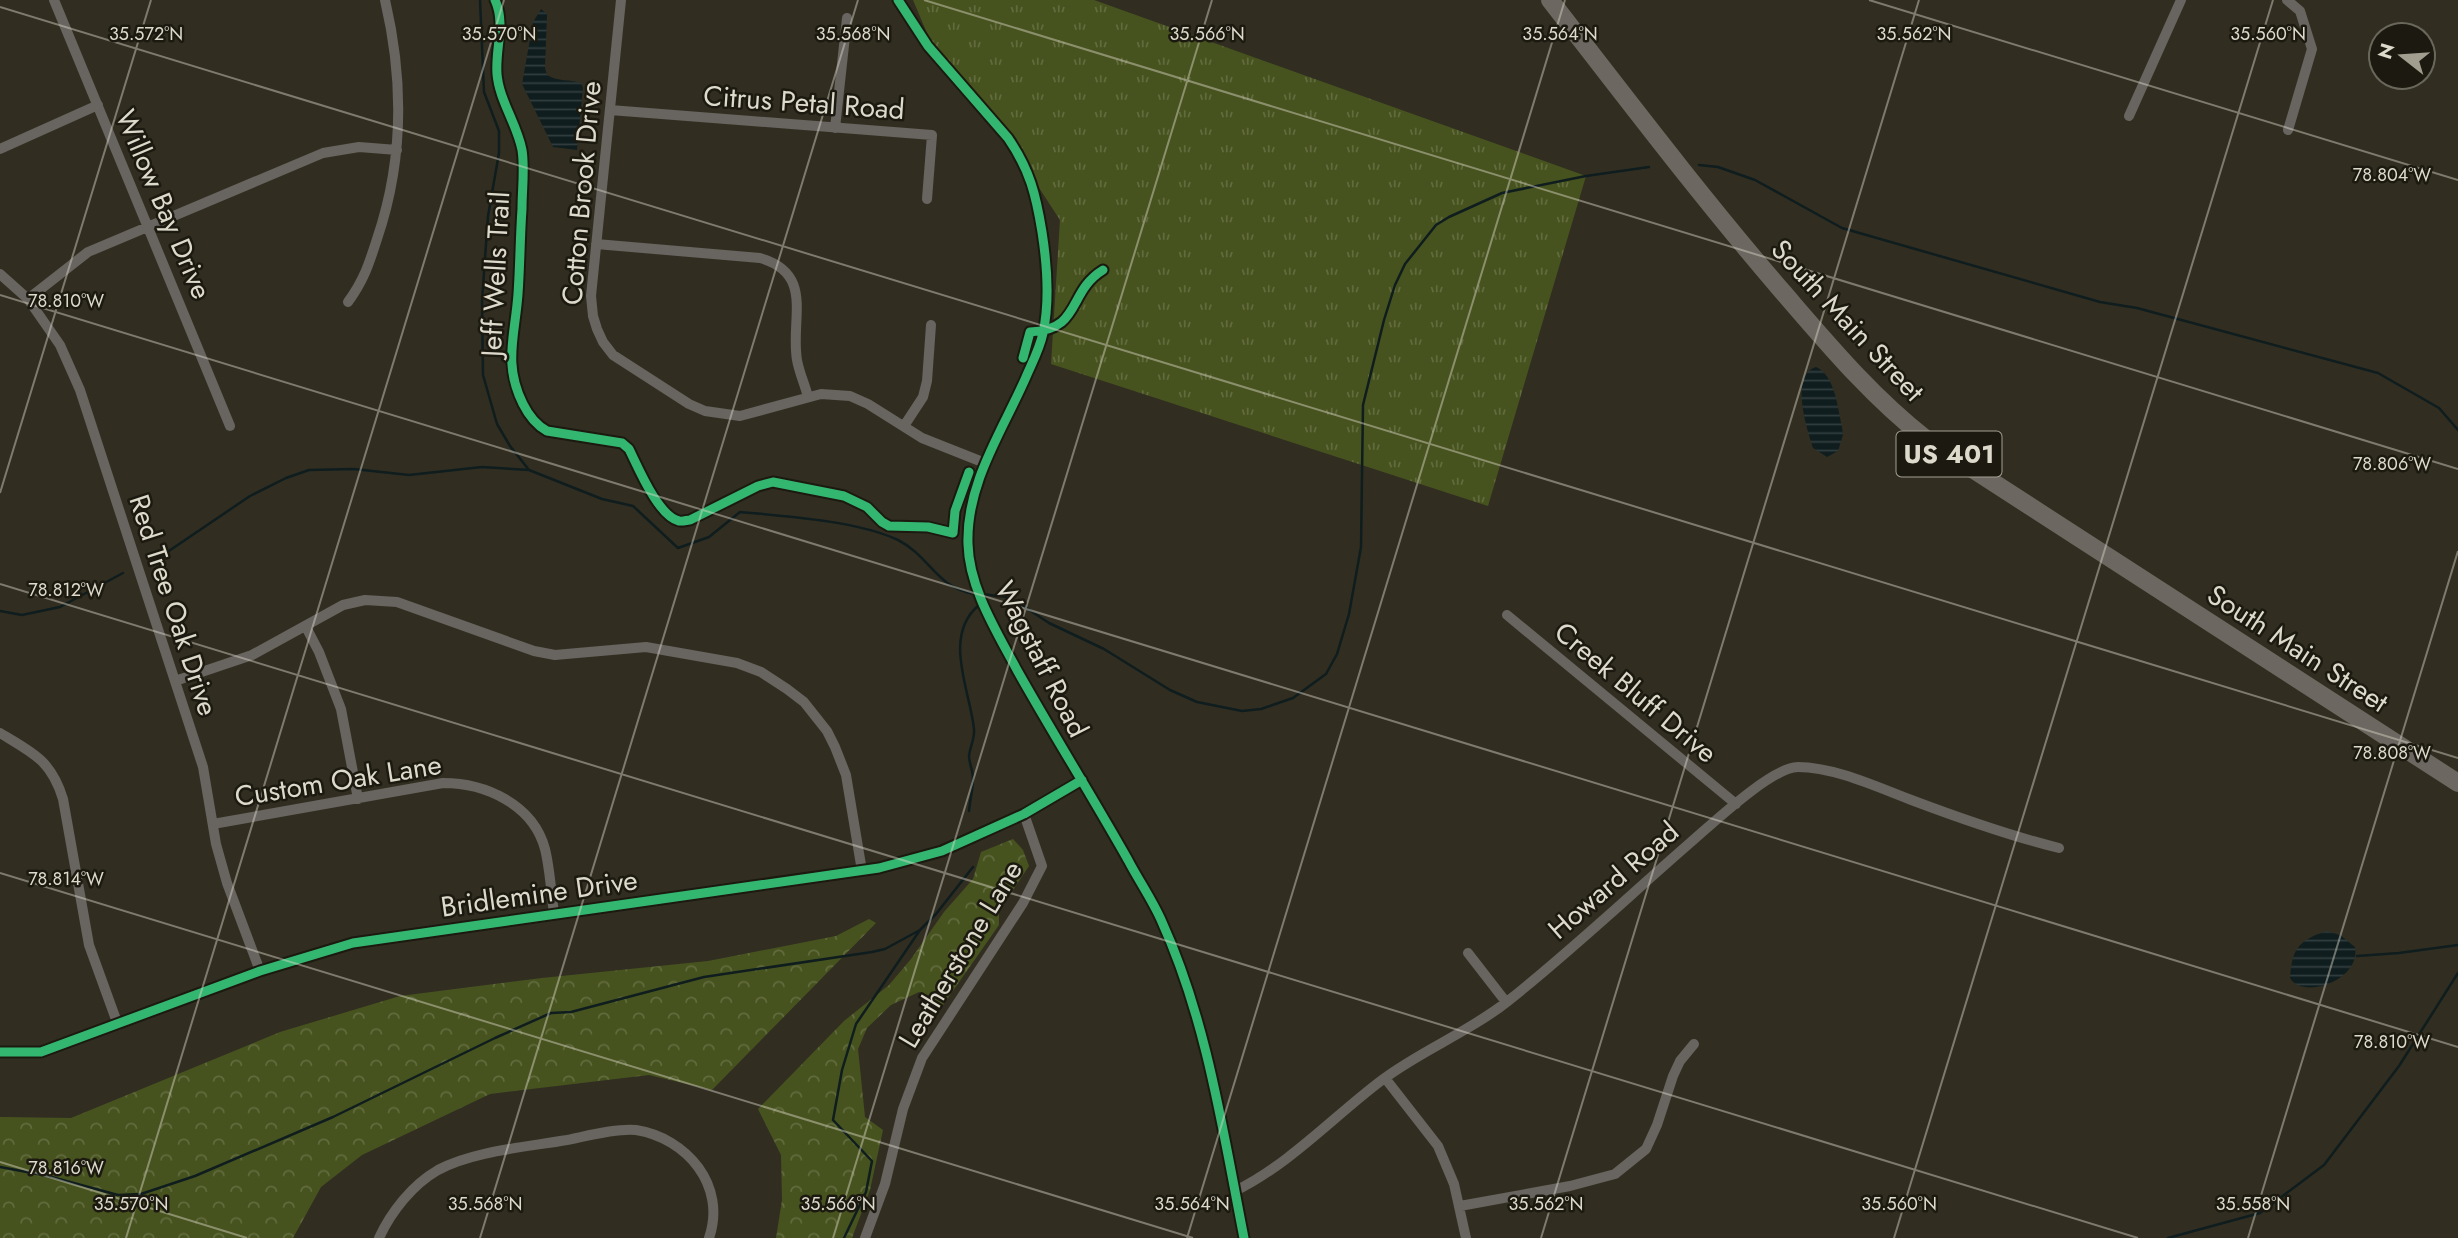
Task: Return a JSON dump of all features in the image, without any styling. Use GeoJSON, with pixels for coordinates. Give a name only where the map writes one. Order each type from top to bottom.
{"type":"FeatureCollection","features":[{"type":"Feature","properties":{"kind":"highway","name":"South Main Street"},"geometry":{"type":"LineString","coordinates":[[1550,0],[1754,258],[1890,411],[1926,439],[2458,783]]}},
{"type":"Feature","properties":{"kind":"street","name":"Willow Bay Drive"},"geometry":{"type":"LineString","coordinates":[[54,0],[230,426]]}},
{"type":"Feature","properties":{"kind":"street"},"geometry":{"type":"LineString","coordinates":[[348,302],[363,281],[388,208],[397,150],[398,69],[385,0]]}},
{"type":"Feature","properties":{"kind":"street","name":"Cotton Brook Drive"},"geometry":{"type":"LineString","coordinates":[[621,0],[591,296],[593,316],[603,342],[613,355],[689,404],[705,411],[740,416],[808,397],[836,393],[868,404],[933,442],[985,463]]}},
{"type":"Feature","properties":{"kind":"street","name":"Wagstaff Road"},"geometry":{"type":"LineString","coordinates":[[898,0],[928,46],[1009,138],[1027,169],[1035,191],[1045,251],[1047,285],[1044,332],[1024,382],[985,463],[975,494],[968,544],[979,592],[999,638],[1161,919],[1180,965],[1200,1031],[1244,1238]]}},
{"type":"Feature","properties":{"kind":"street"},"geometry":{"type":"LineString","coordinates":[[2129,116],[2181,0]]}},
{"type":"Feature","properties":{"kind":"street"},"geometry":{"type":"LineString","coordinates":[[2287,0],[2300,11],[2312,49],[2288,131]]}},
{"type":"Feature","properties":{"kind":"street"},"geometry":{"type":"LineString","coordinates":[[835,128],[847,18]]}},
{"type":"Feature","properties":{"kind":"street"},"geometry":{"type":"LineString","coordinates":[[0,149],[98,105]]}},
{"type":"Feature","properties":{"kind":"street","name":"Citrus Petal Road"},"geometry":{"type":"LineString","coordinates":[[610,110],[932,135],[927,199]]}},
{"type":"Feature","properties":{"kind":"street"},"geometry":{"type":"LineString","coordinates":[[28,299],[88,252],[323,153],[359,147],[397,150]]}},
{"type":"Feature","properties":{"kind":"street"},"geometry":{"type":"LineString","coordinates":[[596,244],[760,258],[780,267],[794,285],[798,301],[797,360],[808,397]]}},
{"type":"Feature","properties":{"kind":"street","name":"Red Tree Oak Drive"},"geometry":{"type":"LineString","coordinates":[[0,274],[28,299],[60,345],[80,390],[203,767],[216,844],[227,883],[260,971]]}},
{"type":"Feature","properties":{"kind":"street"},"geometry":{"type":"LineString","coordinates":[[904,426],[923,397],[928,381],[931,325]]}},
{"type":"Feature","properties":{"kind":"street"},"geometry":{"type":"LineString","coordinates":[[175,681],[252,655],[344,605],[365,600],[397,603],[534,651],[555,655],[646,647],[737,663],[761,672],[804,702],[827,731],[846,775],[862,871]]}},
{"type":"Feature","properties":{"kind":"street","name":"Creek Bluff Drive"},"geometry":{"type":"LineString","coordinates":[[1507,615],[1736,804]]}},
{"type":"Feature","properties":{"kind":"street"},"geometry":{"type":"LineString","coordinates":[[306,627],[319,652],[341,709],[358,799]]}},
{"type":"Feature","properties":{"kind":"street"},"geometry":{"type":"LineString","coordinates":[[0,733],[39,757],[57,779],[63,799],[89,945],[118,1026]]}},
{"type":"Feature","properties":{"kind":"street","name":"Howard Road"},"geometry":{"type":"LineString","coordinates":[[1235,1191],[1267,1173],[1385,1078],[1416,1057],[1458,1035],[1506,1002],[1736,804],[1778,772],[1795,766],[1818,769],[2019,838],[2059,848]]}},
{"type":"Feature","properties":{"kind":"street","name":"Bridlemine Drive"},"geometry":{"type":"LineString","coordinates":[[0,1052],[41,1052],[118,1026],[260,971],[353,943],[862,871],[942,851],[1024,814],[1082,780]]}},
{"type":"Feature","properties":{"kind":"street","name":"Custom Oak Lane"},"geometry":{"type":"LineString","coordinates":[[213,824],[465,783],[492,791],[509,801],[532,823],[545,847],[554,913]]}},
{"type":"Feature","properties":{"kind":"street","name":"Leatherstone Lane"},"geometry":{"type":"LineString","coordinates":[[865,1238],[886,1184],[903,1109],[922,1058],[1023,903],[1042,866],[1024,814]]}},
{"type":"Feature","properties":{"kind":"street"},"geometry":{"type":"LineString","coordinates":[[1468,953],[1506,1002]]}},
{"type":"Feature","properties":{"kind":"street"},"geometry":{"type":"LineString","coordinates":[[1460,1206],[1570,1186],[1615,1174],[1646,1150],[1673,1076],[1680,1061],[1694,1044]]}},
{"type":"Feature","properties":{"kind":"street"},"geometry":{"type":"LineString","coordinates":[[1385,1078],[1438,1146],[1448,1166],[1466,1238]]}},
{"type":"Feature","properties":{"kind":"street"},"geometry":{"type":"LineString","coordinates":[[379,1238],[387,1220],[409,1194],[436,1171],[464,1159],[634,1130],[663,1137],[688,1154],[702,1170],[714,1205],[713,1227],[709,1238]]}},
{"type":"Feature","properties":{"kind":"green space"},"geometry":{"type":"Polygon","coordinates":[[[913,0],[1094,0],[1586,176],[1488,506],[1051,364],[1060,220],[998,125],[932,45],[913,0]]]}},
{"type":"Feature","properties":{"kind":"green space"},"geometry":{"type":"Polygon","coordinates":[[[1013,839],[1023,850],[1029,866],[999,911],[999,925],[943,1005],[919,992],[891,1005],[867,1028],[858,1049],[865,1117],[883,1130],[870,1190],[852,1238],[776,1238],[782,1200],[781,1155],[758,1109],[844,1021],[889,985],[944,912],[973,879],[981,852],[1013,839]]]}},
{"type":"Feature","properties":{"kind":"green space"},"geometry":{"type":"Polygon","coordinates":[[[869,919],[876,923],[712,1090],[649,1075],[490,1094],[362,1155],[321,1187],[293,1238],[0,1238],[0,1117],[71,1118],[280,1032],[400,996],[708,961],[836,936],[869,919]]]}},
{"type":"Feature","properties":{"kind":"shaded area"},"geometry":{"type":"Polygon","coordinates":[[[541,9],[547,14],[547,75],[581,83],[583,88],[577,150],[553,147],[522,84],[533,22],[541,9]]]}},
{"type":"Feature","properties":{"kind":"shaded area"},"geometry":{"type":"Polygon","coordinates":[[[1816,367],[1828,377],[1832,385],[1843,435],[1838,451],[1827,457],[1813,448],[1802,403],[1803,380],[1808,372],[1816,367]]]}},
{"type":"Feature","properties":{"kind":"shaded area"},"geometry":{"type":"Polygon","coordinates":[[[2327,931],[2340,935],[2355,947],[2354,959],[2349,969],[2329,984],[2306,987],[2296,984],[2290,978],[2295,952],[2310,938],[2327,931]]]}},
{"type":"Feature","properties":{"kind":"waterway"},"geometry":{"type":"LineString","coordinates":[[480,0],[484,92],[499,131],[499,153],[488,216],[482,301],[483,375],[497,424],[529,470]]}},
{"type":"Feature","properties":{"kind":"waterway"},"geometry":{"type":"LineString","coordinates":[[1699,165],[1718,167],[1755,180],[1842,228],[2100,302],[2137,308],[2378,373],[2439,408],[2458,430]]}},
{"type":"Feature","properties":{"kind":"waterway"},"geometry":{"type":"LineString","coordinates":[[982,594],[1006,597],[1022,605],[1049,623],[1104,649],[1170,690],[1197,702],[1242,711],[1261,709],[1293,698],[1326,674],[1337,654],[1349,614],[1361,547],[1363,405],[1384,320],[1405,264],[1436,225],[1502,193],[1586,176],[1649,167]]}},
{"type":"Feature","properties":{"kind":"waterway"},"geometry":{"type":"LineString","coordinates":[[157,559],[250,496],[309,470],[354,469],[409,475],[482,467],[529,470],[602,499],[633,506],[678,548],[709,537],[740,512],[821,520],[863,528],[898,540],[918,554],[951,586],[975,594]]}},
{"type":"Feature","properties":{"kind":"waterway"},"geometry":{"type":"LineString","coordinates":[[0,611],[22,615],[60,607],[123,573]]}},
{"type":"Feature","properties":{"kind":"waterway"},"geometry":{"type":"LineString","coordinates":[[969,811],[973,778],[969,756],[974,729],[960,648],[962,632],[968,618],[979,605]]}},
{"type":"Feature","properties":{"kind":"waterway"},"geometry":{"type":"LineString","coordinates":[[844,1238],[866,1192],[872,1161],[833,1120],[842,1070],[856,1024],[920,930],[973,867]]}},
{"type":"Feature","properties":{"kind":"waterway"},"geometry":{"type":"LineString","coordinates":[[0,1167],[48,1176],[118,1195],[141,1194],[195,1176],[333,1117],[551,1013],[571,1012],[704,977],[872,952],[885,949],[920,930]]}},
{"type":"Feature","properties":{"kind":"waterway"},"geometry":{"type":"LineString","coordinates":[[2357,956],[2458,945]]}},
{"type":"Feature","properties":{"kind":"waterway"},"geometry":{"type":"LineString","coordinates":[[2168,1238],[2260,1213],[2324,1165],[2399,1066],[2458,973]]}},
{"type":"Feature","properties":{"kind":"cycle path","name":"Jeff Wells Trail"},"geometry":{"type":"LineString","coordinates":[[495,0],[500,18],[498,84],[520,140],[523,164],[519,283],[512,350],[513,376],[525,408],[536,423],[547,431],[622,443],[629,449],[656,501],[671,517],[680,521],[690,520],[758,486],[773,482],[844,496],[867,507],[889,526],[928,527],[953,533],[955,511],[969,472]]}},
{"type":"Feature","properties":{"kind":"cycle path"},"geometry":{"type":"LineString","coordinates":[[898,0],[928,46],[1016,150],[1034,194],[1044,244],[1047,295],[1043,333],[1033,361],[979,478],[969,521],[968,544],[973,577],[1001,640],[1150,899],[1178,960],[1212,1077],[1244,1238]]}},
{"type":"Feature","properties":{"kind":"cycle path"},"geometry":{"type":"LineString","coordinates":[[1023,358],[1030,332],[1047,330],[1058,325],[1092,279],[1103,270]]}},
{"type":"Feature","properties":{"kind":"cycle path"},"geometry":{"type":"LineString","coordinates":[[0,1052],[41,1052],[260,971],[353,943],[879,868],[942,851],[1024,814],[1082,780]]}}]}
